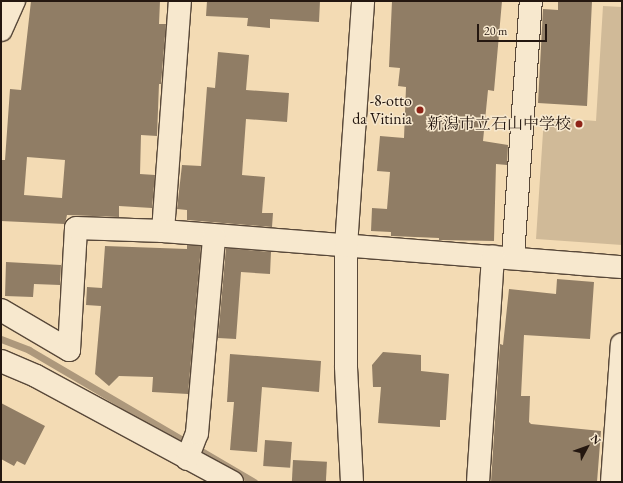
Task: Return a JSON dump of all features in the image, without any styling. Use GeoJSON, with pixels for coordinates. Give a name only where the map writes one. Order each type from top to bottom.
{"type":"FeatureCollection","features":[{"type":"Feature","properties":{"kind":"street"},"geometry":{"type":"LineString","coordinates":[[1,30],[14,1]]}},
{"type":"Feature","properties":{"kind":"street"},"geometry":{"type":"LineString","coordinates":[[163,231],[180,1]]}},
{"type":"Feature","properties":{"kind":"street"},"geometry":{"type":"LineString","coordinates":[[352,482],[346,366],[346,246],[363,1]]}},
{"type":"Feature","properties":{"kind":"street"},"geometry":{"type":"LineString","coordinates":[[478,482],[531,1]]}},
{"type":"Feature","properties":{"kind":"street"},"geometry":{"type":"LineString","coordinates":[[1,310],[69,350],[76,228],[163,231],[214,237],[503,256],[622,267]]}},
{"type":"Feature","properties":{"kind":"street"},"geometry":{"type":"LineString","coordinates":[[187,459],[197,433],[214,237]]}},
{"type":"Feature","properties":{"kind":"street"},"geometry":{"type":"LineString","coordinates":[[612,482],[622,357]]}},
{"type":"Feature","properties":{"kind":"street"},"geometry":{"type":"LineString","coordinates":[[1,362],[36,376],[232,482]]}},
{"type":"Feature","properties":{"kind":"shaded area"},"geometry":{"type":"Polygon","coordinates":[[[603,6],[622,7],[622,245],[536,239],[544,117],[596,121],[603,6]]]}},
{"type":"Feature","properties":{"kind":"building"},"geometry":{"type":"Polygon","coordinates":[[[31,1],[160,1],[159,24],[166,24],[161,84],[159,84],[157,136],[141,135],[140,174],[155,175],[152,208],[119,206],[119,217],[67,215],[65,224],[1,221],[1,160],[5,160],[10,89],[21,90],[31,1]],[[27,157],[24,195],[62,198],[65,160],[27,157]]]}},
{"type":"Feature","properties":{"kind":"building"},"geometry":{"type":"Polygon","coordinates":[[[207,1],[320,1],[319,22],[270,19],[270,28],[247,26],[248,18],[206,16],[207,1]]]}},
{"type":"Feature","properties":{"kind":"building"},"geometry":{"type":"Polygon","coordinates":[[[392,1],[502,1],[494,91],[488,90],[483,141],[508,145],[507,165],[496,164],[494,241],[439,240],[439,238],[391,236],[391,232],[371,231],[372,208],[387,209],[390,172],[377,171],[380,136],[404,138],[406,87],[398,86],[400,68],[389,67],[392,1]]]}},
{"type":"Feature","properties":{"kind":"building"},"geometry":{"type":"Polygon","coordinates":[[[558,1],[592,1],[587,106],[538,103],[543,9],[558,10],[558,1]]]}},
{"type":"Feature","properties":{"kind":"building"},"geometry":{"type":"Polygon","coordinates":[[[218,52],[249,55],[246,90],[289,93],[287,122],[246,119],[242,175],[265,177],[262,213],[273,213],[272,227],[187,220],[187,210],[177,209],[182,165],[201,166],[207,87],[215,88],[218,52]]]}},
{"type":"Feature","properties":{"kind":"building"},"geometry":{"type":"Polygon","coordinates":[[[187,245],[201,246],[188,394],[152,392],[153,377],[119,376],[109,386],[95,374],[101,306],[86,305],[87,287],[102,288],[105,246],[187,249],[187,245]]]}},
{"type":"Feature","properties":{"kind":"building"},"geometry":{"type":"Polygon","coordinates":[[[226,248],[271,252],[270,274],[241,272],[236,339],[218,338],[226,248]]]}},
{"type":"Feature","properties":{"kind":"building"},"geometry":{"type":"Polygon","coordinates":[[[6,262],[61,265],[60,285],[34,284],[33,297],[5,296],[6,262]]]}},
{"type":"Feature","properties":{"kind":"building"},"geometry":{"type":"Polygon","coordinates":[[[557,279],[594,282],[590,339],[524,335],[521,396],[530,396],[529,422],[531,424],[601,431],[597,482],[491,482],[500,344],[503,345],[509,289],[556,294],[557,279]]]}},
{"type":"Feature","properties":{"kind":"building"},"geometry":{"type":"Polygon","coordinates":[[[383,352],[421,355],[421,371],[449,374],[446,420],[440,420],[440,427],[378,423],[381,387],[373,387],[372,365],[383,352]]]}},
{"type":"Feature","properties":{"kind":"building"},"geometry":{"type":"Polygon","coordinates":[[[230,354],[321,361],[319,392],[262,387],[257,452],[230,450],[234,402],[227,402],[230,354]]]}},
{"type":"Feature","properties":{"kind":"building"},"geometry":{"type":"Polygon","coordinates":[[[1,403],[45,426],[25,465],[17,461],[14,466],[1,459],[1,403]]]}},
{"type":"Feature","properties":{"kind":"building"},"geometry":{"type":"Polygon","coordinates":[[[265,440],[292,442],[290,468],[263,466],[265,440]]]}},
{"type":"Feature","properties":{"kind":"building"},"geometry":{"type":"Polygon","coordinates":[[[293,460],[327,462],[326,482],[292,482],[293,460]]]}},
{"type":"Feature","properties":{"kind":"waterway"},"geometry":{"type":"LineString","coordinates":[[1,339],[29,350],[254,482]]}},
{"type":"Feature","properties":{"kind":"place","name":"-8-otto da Vitinia"},"geometry":{"type":"Point","coordinates":[420,110]}},
{"type":"Feature","properties":{"kind":"place","name":"新潟市立石山中学校"},"geometry":{"type":"Point","coordinates":[579,124]}}]}
